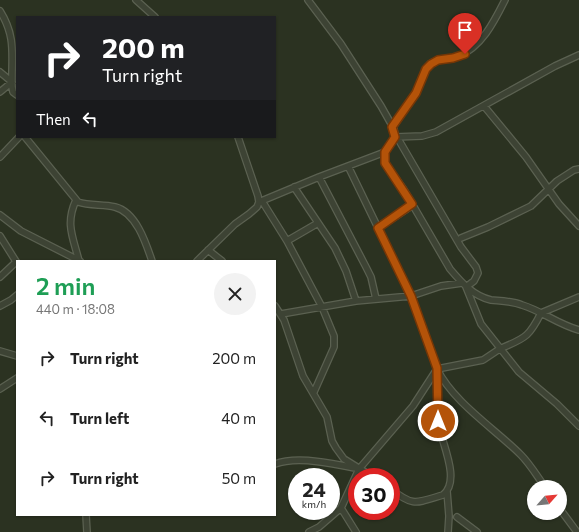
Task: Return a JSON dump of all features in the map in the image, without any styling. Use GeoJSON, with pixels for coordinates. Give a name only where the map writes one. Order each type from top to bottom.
{"type":"FeatureCollection","features":[{"type":"Feature","properties":{"kind":"street"},"geometry":{"type":"LineString","coordinates":[[136,0],[154,16]]}},
{"type":"Feature","properties":{"kind":"street"},"geometry":{"type":"LineString","coordinates":[[281,314],[356,301],[411,296],[441,286],[464,285],[474,281],[478,273],[476,267],[461,247],[396,137],[381,106],[341,44],[308,0]]}},
{"type":"Feature","properties":{"kind":"street"},"geometry":{"type":"LineString","coordinates":[[392,127],[416,93],[426,69],[438,60],[453,58],[465,54],[473,48],[482,40],[505,0]]}},
{"type":"Feature","properties":{"kind":"street"},"geometry":{"type":"LineString","coordinates":[[0,11],[11,35],[13,46],[12,82],[13,92],[16,94]]}},
{"type":"Feature","properties":{"kind":"street"},"geometry":{"type":"LineString","coordinates":[[396,137],[422,136],[436,132],[555,66],[579,55]]}},
{"type":"Feature","properties":{"kind":"street"},"geometry":{"type":"LineString","coordinates":[[0,72],[12,82]]}},
{"type":"Feature","properties":{"kind":"street"},"geometry":{"type":"LineString","coordinates":[[0,92],[12,82]]}},
{"type":"Feature","properties":{"kind":"street"},"geometry":{"type":"LineString","coordinates":[[484,106],[526,157],[559,204],[579,226]]}},
{"type":"Feature","properties":{"kind":"street"},"geometry":{"type":"LineString","coordinates":[[198,260],[235,224],[257,207],[260,202],[319,177],[385,152],[396,137]]}},
{"type":"Feature","properties":{"kind":"street"},"geometry":{"type":"LineString","coordinates":[[0,157],[18,138]]}},
{"type":"Feature","properties":{"kind":"street"},"geometry":{"type":"LineString","coordinates":[[26,138],[76,200],[82,203],[115,207],[122,210],[140,229],[152,260]]}},
{"type":"Feature","properties":{"kind":"street"},"geometry":{"type":"LineString","coordinates":[[238,138],[260,202],[287,241],[322,307],[334,336],[335,342],[314,392]]}},
{"type":"Feature","properties":{"kind":"street"},"geometry":{"type":"LineString","coordinates":[[385,152],[385,163],[387,168],[398,181],[450,268],[464,285],[476,294],[489,299],[513,302],[579,330]]}},
{"type":"Feature","properties":{"kind":"street"},"geometry":{"type":"LineString","coordinates":[[348,166],[411,296],[437,368],[443,380],[491,430],[520,454],[540,480]]}},
{"type":"Feature","properties":{"kind":"street"},"geometry":{"type":"LineString","coordinates":[[461,238],[488,227],[531,206],[557,181],[574,170],[579,169]]}},
{"type":"Feature","properties":{"kind":"street"},"geometry":{"type":"LineString","coordinates":[[319,177],[371,277],[376,299]]}},
{"type":"Feature","properties":{"kind":"street"},"geometry":{"type":"LineString","coordinates":[[294,187],[335,248],[346,271],[356,301]]}},
{"type":"Feature","properties":{"kind":"street"},"geometry":{"type":"LineString","coordinates":[[76,200],[70,216],[70,230],[79,260]]}},
{"type":"Feature","properties":{"kind":"street"},"geometry":{"type":"LineString","coordinates":[[378,228],[412,204]]}},
{"type":"Feature","properties":{"kind":"street"},"geometry":{"type":"LineString","coordinates":[[0,215],[22,232],[77,260]]}},
{"type":"Feature","properties":{"kind":"street"},"geometry":{"type":"LineString","coordinates":[[287,241],[318,223]]}},
{"type":"Feature","properties":{"kind":"street"},"geometry":{"type":"LineString","coordinates":[[0,236],[2,244],[16,261]]}},
{"type":"Feature","properties":{"kind":"street"},"geometry":{"type":"LineString","coordinates":[[208,250],[221,260]]}},
{"type":"Feature","properties":{"kind":"street"},"geometry":{"type":"LineString","coordinates":[[0,277],[16,263]]}},
{"type":"Feature","properties":{"kind":"street"},"geometry":{"type":"LineString","coordinates":[[464,285],[481,324],[502,348],[519,372],[557,404],[579,426]]}},
{"type":"Feature","properties":{"kind":"street"},"geometry":{"type":"LineString","coordinates":[[0,306],[16,296]]}},
{"type":"Feature","properties":{"kind":"street"},"geometry":{"type":"LineString","coordinates":[[360,468],[413,406],[437,368],[483,360],[502,348],[522,340],[533,329],[541,313],[579,297]]}},
{"type":"Feature","properties":{"kind":"street"},"geometry":{"type":"LineString","coordinates":[[276,307],[281,314],[303,376],[314,392],[327,417],[332,441],[344,459],[358,468]]}},
{"type":"Feature","properties":{"kind":"street"},"geometry":{"type":"LineString","coordinates":[[0,351],[16,356]]}},
{"type":"Feature","properties":{"kind":"street"},"geometry":{"type":"LineString","coordinates":[[437,368],[438,421],[451,472],[447,490],[449,516],[448,532]]}},
{"type":"Feature","properties":{"kind":"street"},"geometry":{"type":"LineString","coordinates":[[0,389],[16,379]]}},
{"type":"Feature","properties":{"kind":"street"},"geometry":{"type":"LineString","coordinates":[[276,464],[281,461],[312,461],[353,468]]}},
{"type":"Feature","properties":{"kind":"street"},"geometry":{"type":"LineString","coordinates":[[400,496],[412,503],[443,495],[447,490]]}},
{"type":"Feature","properties":{"kind":"street"},"geometry":{"type":"LineString","coordinates":[[309,532],[318,530],[341,508],[348,493]]}},
{"type":"Feature","properties":{"kind":"street"},"geometry":{"type":"LineString","coordinates":[[341,508],[356,532]]}},
{"type":"Feature","properties":{"kind":"street"},"geometry":{"type":"LineString","coordinates":[[86,516],[88,532]]}},
{"type":"Feature","properties":{"kind":"street"},"geometry":{"type":"LineString","coordinates":[[457,517],[477,532]]}},
{"type":"Feature","properties":{"kind":"street"},"geometry":{"type":"LineString","coordinates":[[567,518],[578,532]]}},
{"type":"Feature","properties":{"kind":"route"},"geometry":{"type":"LineString","coordinates":[[438,421],[437,368],[411,296],[378,228],[412,204],[385,163],[385,152],[391,146],[395,137],[394,129],[392,127],[416,93],[424,77],[426,69],[438,60],[453,58],[465,54]]}}]}
